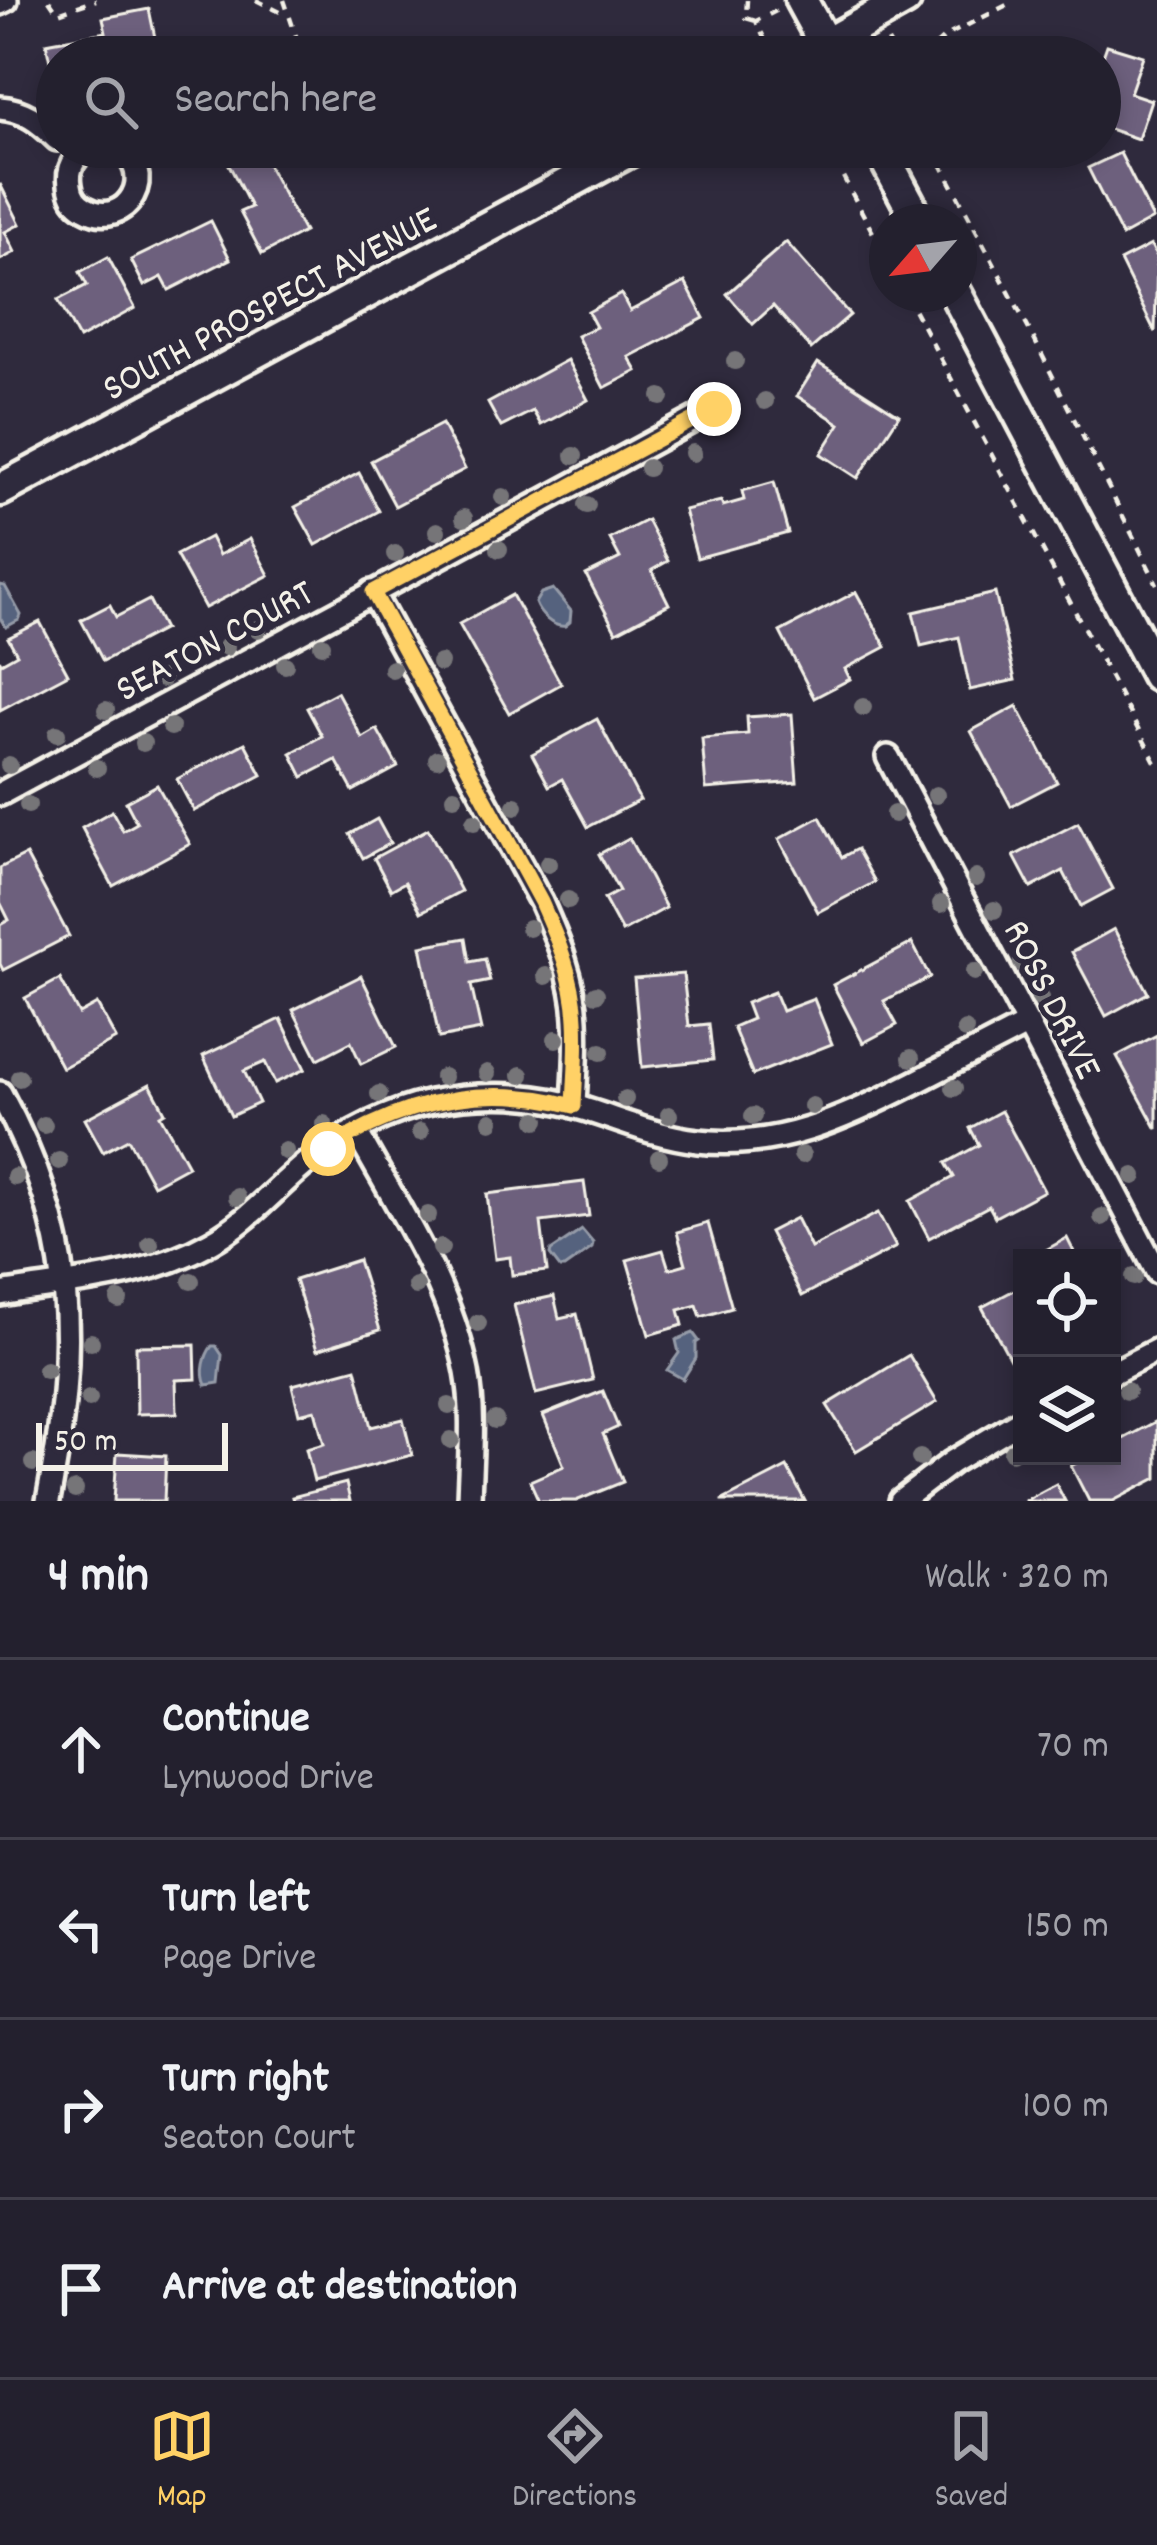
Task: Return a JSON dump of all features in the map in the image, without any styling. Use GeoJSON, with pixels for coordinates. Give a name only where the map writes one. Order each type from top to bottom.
{"type":"FeatureCollection","features":[{"type":"Feature","properties":{"kind":"main road"},"geometry":{"type":"LineString","coordinates":[[847,36],[905,0]]}},
{"type":"Feature","properties":{"kind":"main road"},"geometry":{"type":"LineString","coordinates":[[789,5],[809,36]]}},
{"type":"Feature","properties":{"kind":"main road","name":"SOUTH PROSPECT AVENUE"},"geometry":{"type":"LineString","coordinates":[[0,490],[596,168]]}},
{"type":"Feature","properties":{"kind":"main road"},"geometry":{"type":"LineString","coordinates":[[890,168],[909,204]]}},
{"type":"Feature","properties":{"kind":"main road"},"geometry":{"type":"LineString","coordinates":[[965,312],[1157,675]]}},
{"type":"Feature","properties":{"kind":"street"},"geometry":{"type":"LineString","coordinates":[[0,108],[36,118]]}},
{"type":"Feature","properties":{"kind":"street"},"geometry":{"type":"LineString","coordinates":[[70,168],[71,194],[90,211],[103,214],[115,212],[134,195],[136,168]]}},
{"type":"Feature","properties":{"kind":"street","name":"SEATON COURT"},"geometry":{"type":"LineString","coordinates":[[0,794],[714,409]]}},
{"type":"Feature","properties":{"kind":"street"},"geometry":{"type":"LineString","coordinates":[[373,592],[560,944],[576,1020],[574,1106]]}},
{"type":"Feature","properties":{"kind":"street","name":"ROSS DRIVE"},"geometry":{"type":"LineString","coordinates":[[888,757],[1157,1272]]}},
{"type":"Feature","properties":{"kind":"street"},"geometry":{"type":"LineString","coordinates":[[0,1294],[100,1281],[183,1257],[248,1217],[309,1161],[356,1131],[431,1102],[525,1097],[700,1142],[781,1138],[862,1110],[1028,1024]]}},
{"type":"Feature","properties":{"kind":"street"},"geometry":{"type":"LineString","coordinates":[[0,1093],[49,1204],[65,1285],[67,1381],[48,1501]]}},
{"type":"Feature","properties":{"kind":"street"},"geometry":{"type":"LineString","coordinates":[[356,1131],[440,1284],[458,1334],[472,1413],[469,1501]]}},
{"type":"Feature","properties":{"kind":"street"},"geometry":{"type":"LineString","coordinates":[[1121,1368],[1157,1350]]}},
{"type":"Feature","properties":{"kind":"street"},"geometry":{"type":"LineString","coordinates":[[902,1501],[952,1462],[1013,1425]]}},
{"type":"Feature","properties":{"kind":"path"},"geometry":{"type":"LineString","coordinates":[[49,0],[58,13],[96,0]]}},
{"type":"Feature","properties":{"kind":"path"},"geometry":{"type":"LineString","coordinates":[[256,0],[291,18]]}},
{"type":"Feature","properties":{"kind":"path"},"geometry":{"type":"LineString","coordinates":[[284,0],[297,36]]}},
{"type":"Feature","properties":{"kind":"path"},"geometry":{"type":"LineString","coordinates":[[747,0],[746,18],[756,21],[789,5]]}},
{"type":"Feature","properties":{"kind":"path"},"geometry":{"type":"LineString","coordinates":[[946,36],[1010,0]]}},
{"type":"Feature","properties":{"kind":"path"},"geometry":{"type":"LineString","coordinates":[[756,21],[763,36]]}},
{"type":"Feature","properties":{"kind":"path"},"geometry":{"type":"LineString","coordinates":[[838,168],[869,225]]}},
{"type":"Feature","properties":{"kind":"path"},"geometry":{"type":"LineString","coordinates":[[943,168],[1157,584]]}},
{"type":"Feature","properties":{"kind":"path"},"geometry":{"type":"LineString","coordinates":[[916,312],[1157,765]]}},
{"type":"Feature","properties":{"kind":"water"},"geometry":{"type":"Polygon","coordinates":[[[0,585],[21,615],[6,627],[0,618],[0,585]]]}},
{"type":"Feature","properties":{"kind":"water"},"geometry":{"type":"Polygon","coordinates":[[[553,589],[571,611],[565,626],[547,619],[535,603],[541,593],[553,589]]]}},
{"type":"Feature","properties":{"kind":"water"},"geometry":{"type":"Polygon","coordinates":[[[582,1230],[592,1248],[560,1268],[551,1251],[582,1230]]]}},
{"type":"Feature","properties":{"kind":"water"},"geometry":{"type":"Polygon","coordinates":[[[693,1333],[699,1341],[696,1358],[683,1379],[667,1370],[679,1353],[676,1340],[693,1333]]]}},
{"type":"Feature","properties":{"kind":"water"},"geometry":{"type":"Polygon","coordinates":[[[212,1346],[222,1355],[219,1383],[206,1385],[204,1364],[212,1346]]]}},
{"type":"Feature","properties":{"kind":"building"},"geometry":{"type":"Polygon","coordinates":[[[149,9],[155,36],[84,36],[106,32],[103,18],[149,9]]]}},
{"type":"Feature","properties":{"kind":"building"},"geometry":{"type":"Polygon","coordinates":[[[1121,49],[1143,56],[1130,93],[1151,100],[1138,139],[1121,133],[1121,49]]]}},
{"type":"Feature","properties":{"kind":"building"},"geometry":{"type":"Polygon","coordinates":[[[1121,155],[1153,219],[1122,236],[1088,168],[1121,168],[1121,155]]]}},
{"type":"Feature","properties":{"kind":"building"},"geometry":{"type":"Polygon","coordinates":[[[231,168],[269,168],[304,232],[262,254],[240,212],[251,207],[231,168]]]}},
{"type":"Feature","properties":{"kind":"building"},"geometry":{"type":"Polygon","coordinates":[[[0,184],[20,224],[5,232],[15,252],[0,260],[0,184]]]}},
{"type":"Feature","properties":{"kind":"building"},"geometry":{"type":"Polygon","coordinates":[[[211,221],[230,259],[169,290],[162,277],[144,286],[131,260],[211,221]]]}},
{"type":"Feature","properties":{"kind":"building"},"geometry":{"type":"Polygon","coordinates":[[[786,242],[850,315],[811,349],[773,306],[753,324],[727,294],[786,242]]]}},
{"type":"Feature","properties":{"kind":"building"},"geometry":{"type":"Polygon","coordinates":[[[1151,245],[1157,257],[1155,332],[1120,261],[1151,245]]]}},
{"type":"Feature","properties":{"kind":"building"},"geometry":{"type":"Polygon","coordinates":[[[108,257],[135,308],[79,339],[58,300],[87,285],[80,272],[108,257]]]}},
{"type":"Feature","properties":{"kind":"building"},"geometry":{"type":"Polygon","coordinates":[[[685,282],[704,318],[629,357],[637,371],[604,388],[577,336],[596,327],[588,312],[621,294],[630,311],[685,282]]]}},
{"type":"Feature","properties":{"kind":"building"},"geometry":{"type":"Polygon","coordinates":[[[567,360],[588,400],[541,425],[533,411],[501,427],[488,403],[567,360]]]}},
{"type":"Feature","properties":{"kind":"building"},"geometry":{"type":"Polygon","coordinates":[[[818,363],[899,415],[858,478],[821,454],[840,424],[797,396],[818,363]]]}},
{"type":"Feature","properties":{"kind":"building"},"geometry":{"type":"Polygon","coordinates":[[[442,424],[465,469],[395,506],[371,461],[442,424]]]}},
{"type":"Feature","properties":{"kind":"building"},"geometry":{"type":"Polygon","coordinates":[[[359,473],[379,511],[316,545],[295,507],[359,473]]]}},
{"type":"Feature","properties":{"kind":"building"},"geometry":{"type":"Polygon","coordinates":[[[774,482],[788,533],[697,558],[684,510],[744,500],[742,491],[774,482]]]}},
{"type":"Feature","properties":{"kind":"building"},"geometry":{"type":"Polygon","coordinates":[[[647,520],[668,561],[652,570],[669,604],[616,632],[586,575],[620,558],[610,539],[647,520]]]}},
{"type":"Feature","properties":{"kind":"building"},"geometry":{"type":"Polygon","coordinates":[[[210,537],[219,555],[250,539],[269,575],[205,608],[176,555],[210,537]]]}},
{"type":"Feature","properties":{"kind":"building"},"geometry":{"type":"Polygon","coordinates":[[[856,592],[886,647],[845,669],[850,679],[814,698],[780,632],[856,592]]]}},
{"type":"Feature","properties":{"kind":"building"},"geometry":{"type":"Polygon","coordinates":[[[995,593],[1015,680],[970,690],[959,637],[921,646],[913,612],[995,593]]]}},
{"type":"Feature","properties":{"kind":"building"},"geometry":{"type":"Polygon","coordinates":[[[512,595],[561,684],[509,713],[459,624],[512,595]]]}},
{"type":"Feature","properties":{"kind":"building"},"geometry":{"type":"Polygon","coordinates":[[[149,600],[164,629],[103,661],[81,620],[110,605],[116,617],[149,600]]]}},
{"type":"Feature","properties":{"kind":"building"},"geometry":{"type":"Polygon","coordinates":[[[40,622],[68,674],[0,710],[0,660],[17,654],[8,638],[40,622]]]}},
{"type":"Feature","properties":{"kind":"building"},"geometry":{"type":"Polygon","coordinates":[[[337,692],[362,738],[377,729],[398,767],[353,791],[336,760],[303,777],[291,753],[322,736],[307,708],[337,692]]]}},
{"type":"Feature","properties":{"kind":"building"},"geometry":{"type":"Polygon","coordinates":[[[1017,706],[1057,782],[1011,806],[971,731],[1017,706]]]}},
{"type":"Feature","properties":{"kind":"building"},"geometry":{"type":"Polygon","coordinates":[[[792,714],[797,782],[706,789],[702,738],[748,734],[747,717],[792,714]]]}},
{"type":"Feature","properties":{"kind":"building"},"geometry":{"type":"Polygon","coordinates":[[[597,719],[640,800],[588,827],[562,779],[549,786],[532,754],[597,719]]]}},
{"type":"Feature","properties":{"kind":"building"},"geometry":{"type":"Polygon","coordinates":[[[245,743],[262,775],[194,811],[177,779],[245,743]]]}},
{"type":"Feature","properties":{"kind":"building"},"geometry":{"type":"Polygon","coordinates":[[[157,785],[190,844],[113,886],[82,828],[112,811],[123,831],[137,823],[126,802],[157,785]]]}},
{"type":"Feature","properties":{"kind":"building"},"geometry":{"type":"Polygon","coordinates":[[[820,817],[842,857],[857,849],[875,882],[818,912],[779,839],[820,817]]]}},
{"type":"Feature","properties":{"kind":"building"},"geometry":{"type":"Polygon","coordinates":[[[377,819],[390,843],[363,858],[350,834],[377,819]]]}},
{"type":"Feature","properties":{"kind":"building"},"geometry":{"type":"Polygon","coordinates":[[[1078,823],[1113,889],[1081,906],[1063,871],[1031,888],[1014,856],[1078,823]]]}},
{"type":"Feature","properties":{"kind":"building"},"geometry":{"type":"Polygon","coordinates":[[[428,829],[461,891],[421,912],[405,882],[391,890],[374,858],[428,829]]]}},
{"type":"Feature","properties":{"kind":"building"},"geometry":{"type":"Polygon","coordinates":[[[629,838],[666,908],[622,932],[604,899],[619,891],[599,854],[629,838]]]}},
{"type":"Feature","properties":{"kind":"building"},"geometry":{"type":"Polygon","coordinates":[[[26,855],[69,936],[3,970],[0,925],[9,920],[0,902],[0,868],[26,855]]]}},
{"type":"Feature","properties":{"kind":"building"},"geometry":{"type":"Polygon","coordinates":[[[1114,929],[1148,993],[1106,1016],[1072,952],[1114,929]]]}},
{"type":"Feature","properties":{"kind":"building"},"geometry":{"type":"Polygon","coordinates":[[[466,938],[470,962],[485,959],[490,981],[471,985],[481,1030],[439,1038],[421,946],[466,938]]]}},
{"type":"Feature","properties":{"kind":"building"},"geometry":{"type":"Polygon","coordinates":[[[912,943],[930,977],[884,1001],[897,1025],[863,1043],[833,985],[912,943]]]}},
{"type":"Feature","properties":{"kind":"building"},"geometry":{"type":"Polygon","coordinates":[[[683,974],[689,1026],[709,1024],[713,1060],[642,1067],[634,978],[683,974]]]}},
{"type":"Feature","properties":{"kind":"building"},"geometry":{"type":"Polygon","coordinates":[[[361,976],[396,1047],[361,1064],[351,1042],[318,1059],[293,1010],[361,976]]]}},
{"type":"Feature","properties":{"kind":"building"},"geometry":{"type":"Polygon","coordinates":[[[60,979],[79,1014],[97,1004],[116,1039],[62,1068],[25,998],[60,979]]]}},
{"type":"Feature","properties":{"kind":"building"},"geometry":{"type":"Polygon","coordinates":[[[774,992],[782,1011],[814,999],[832,1044],[753,1075],[733,1027],[752,1019],[746,1003],[774,992]]]}},
{"type":"Feature","properties":{"kind":"building"},"geometry":{"type":"Polygon","coordinates":[[[281,1019],[305,1069],[275,1083],[265,1062],[244,1071],[259,1103],[231,1116],[203,1056],[281,1019]]]}},
{"type":"Feature","properties":{"kind":"building"},"geometry":{"type":"Polygon","coordinates":[[[1157,1035],[1157,1129],[1117,1056],[1157,1035]]]}},
{"type":"Feature","properties":{"kind":"building"},"geometry":{"type":"Polygon","coordinates":[[[150,1084],[165,1112],[160,1115],[188,1166],[153,1185],[128,1139],[103,1152],[85,1119],[150,1084]]]}},
{"type":"Feature","properties":{"kind":"building"},"geometry":{"type":"Polygon","coordinates":[[[1001,1111],[1044,1191],[995,1217],[989,1206],[929,1238],[910,1201],[954,1177],[946,1163],[979,1145],[970,1128],[1001,1111]]]}},
{"type":"Feature","properties":{"kind":"building"},"geometry":{"type":"Polygon","coordinates":[[[584,1182],[589,1216],[541,1222],[547,1271],[512,1275],[510,1257],[495,1259],[487,1194],[584,1182]]]}},
{"type":"Feature","properties":{"kind":"building"},"geometry":{"type":"Polygon","coordinates":[[[878,1213],[896,1247],[802,1296],[769,1232],[796,1218],[811,1248],[878,1213]]]}},
{"type":"Feature","properties":{"kind":"building"},"geometry":{"type":"Polygon","coordinates":[[[708,1223],[732,1308],[701,1317],[697,1305],[679,1310],[683,1325],[649,1335],[627,1260],[663,1250],[669,1269],[686,1264],[677,1232],[708,1223]]]}},
{"type":"Feature","properties":{"kind":"building"},"geometry":{"type":"Polygon","coordinates":[[[1067,1238],[1072,1249],[1047,1249],[1067,1238]]]}},
{"type":"Feature","properties":{"kind":"building"},"geometry":{"type":"Polygon","coordinates":[[[358,1260],[380,1330],[317,1350],[295,1280],[358,1260]]]}},
{"type":"Feature","properties":{"kind":"building"},"geometry":{"type":"Polygon","coordinates":[[[1013,1291],[1013,1358],[1010,1359],[982,1307],[1013,1291]]]}},
{"type":"Feature","properties":{"kind":"building"},"geometry":{"type":"Polygon","coordinates":[[[554,1296],[559,1318],[577,1314],[593,1380],[536,1394],[514,1305],[554,1296]]]}},
{"type":"Feature","properties":{"kind":"building"},"geometry":{"type":"Polygon","coordinates":[[[195,1345],[196,1379],[176,1380],[177,1413],[137,1414],[136,1346],[195,1345]]]}},
{"type":"Feature","properties":{"kind":"building"},"geometry":{"type":"Polygon","coordinates":[[[909,1355],[937,1402],[856,1451],[827,1405],[909,1355]]]}},
{"type":"Feature","properties":{"kind":"building"},"geometry":{"type":"Polygon","coordinates":[[[356,1368],[371,1427],[403,1419],[412,1455],[314,1481],[306,1449],[324,1444],[315,1410],[299,1414],[292,1385],[356,1368]]]}},
{"type":"Feature","properties":{"kind":"building"},"geometry":{"type":"Polygon","coordinates":[[[603,1391],[618,1427],[603,1434],[623,1482],[576,1501],[539,1501],[530,1481],[564,1466],[543,1415],[603,1391]]]}},
{"type":"Feature","properties":{"kind":"building"},"geometry":{"type":"Polygon","coordinates":[[[1157,1421],[1157,1478],[1113,1501],[1089,1501],[1071,1466],[1121,1465],[1121,1440],[1157,1421]]]}},
{"type":"Feature","properties":{"kind":"building"},"geometry":{"type":"Polygon","coordinates":[[[117,1453],[166,1456],[164,1501],[114,1501],[117,1453]]]}},
{"type":"Feature","properties":{"kind":"building"},"geometry":{"type":"Polygon","coordinates":[[[787,1467],[805,1501],[721,1501],[787,1467]]]}},
{"type":"Feature","properties":{"kind":"building"},"geometry":{"type":"Polygon","coordinates":[[[346,1483],[350,1501],[293,1501],[292,1497],[346,1483]]]}},
{"type":"Feature","properties":{"kind":"building"},"geometry":{"type":"Polygon","coordinates":[[[1056,1484],[1065,1501],[1024,1501],[1056,1484]]]}},
{"type":"Feature","properties":{"kind":"route"},"geometry":{"type":"LineString","coordinates":[[328,1149],[385,1116],[431,1102],[525,1097],[574,1106],[576,1020],[560,944],[373,592],[714,409]]}}]}
